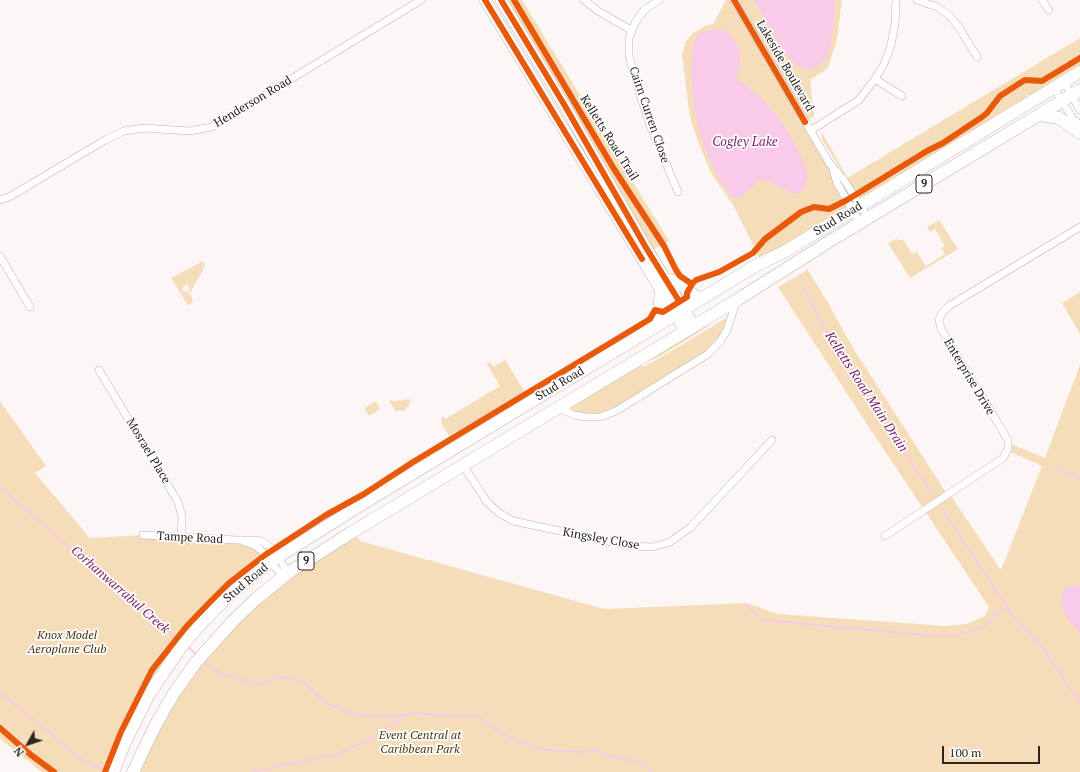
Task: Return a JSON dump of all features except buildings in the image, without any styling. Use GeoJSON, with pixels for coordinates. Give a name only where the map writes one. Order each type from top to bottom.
{"type":"FeatureCollection","features":[{"type":"Feature","properties":{"kind":"highway","name":"Stud Road"},"geometry":{"type":"LineString","coordinates":[[114,769],[125,742],[149,694],[181,647],[227,597],[274,559],[680,312],[758,265],[784,252],[1080,72]]}},
{"type":"Feature","properties":{"kind":"highway","name":"Stud Road"},"geometry":{"type":"LineString","coordinates":[[133,772],[155,726],[174,693],[198,661],[220,635],[256,599],[286,575],[345,536],[559,408],[1071,96]]}},
{"type":"Feature","properties":{"kind":"highway"},"geometry":{"type":"LineString","coordinates":[[1040,115],[1059,118],[1080,132]]}},
{"type":"Feature","properties":{"kind":"highway"},"geometry":{"type":"LineString","coordinates":[[647,332],[651,322],[659,311],[661,290]]}},
{"type":"Feature","properties":{"kind":"main road"},"geometry":{"type":"LineString","coordinates":[[485,0],[661,290],[680,312]]}},
{"type":"Feature","properties":{"kind":"main road"},"geometry":{"type":"LineString","coordinates":[[501,0],[591,149],[665,278],[689,329]]}},
{"type":"Feature","properties":{"kind":"main road"},"geometry":{"type":"LineString","coordinates":[[665,278],[676,281],[688,291],[702,299]]}},
{"type":"Feature","properties":{"kind":"street","name":"Henderson Road"},"geometry":{"type":"LineString","coordinates":[[0,200],[11,196],[105,140],[124,131],[144,128],[189,131],[212,127],[421,0]]}},
{"type":"Feature","properties":{"kind":"street"},"geometry":{"type":"LineString","coordinates":[[584,0],[607,17],[631,30]]}},
{"type":"Feature","properties":{"kind":"street","name":"Cairn Curren Close"},"geometry":{"type":"LineString","coordinates":[[659,0],[644,10],[631,30],[628,45],[631,66],[652,128],[678,192]]}},
{"type":"Feature","properties":{"kind":"street","name":"Lakeside Boulevard"},"geometry":{"type":"LineString","coordinates":[[734,0],[830,164],[838,182],[864,221]]}},
{"type":"Feature","properties":{"kind":"street"},"geometry":{"type":"LineString","coordinates":[[810,131],[859,100],[876,79],[884,64],[891,45],[895,23],[896,0]]}},
{"type":"Feature","properties":{"kind":"street"},"geometry":{"type":"LineString","coordinates":[[917,0],[937,7],[950,16],[960,29],[977,57]]}},
{"type":"Feature","properties":{"kind":"street"},"geometry":{"type":"LineString","coordinates":[[1042,0],[1049,10]]}},
{"type":"Feature","properties":{"kind":"street"},"geometry":{"type":"LineString","coordinates":[[876,79],[902,96]]}},
{"type":"Feature","properties":{"kind":"street"},"geometry":{"type":"LineString","coordinates":[[1059,85],[1071,96],[1080,110]]}},
{"type":"Feature","properties":{"kind":"street"},"geometry":{"type":"LineString","coordinates":[[1059,85],[1071,96],[1073,119],[1080,125]]}},
{"type":"Feature","properties":{"kind":"street","name":"Henderson Road"},"geometry":{"type":"LineString","coordinates":[[0,206],[11,196]]}},
{"type":"Feature","properties":{"kind":"street","name":"Enterprise Drive"},"geometry":{"type":"LineString","coordinates":[[885,536],[1002,458],[1008,449],[1008,440],[941,329],[939,320],[942,313],[949,306],[1080,227]]}},
{"type":"Feature","properties":{"kind":"street"},"geometry":{"type":"LineString","coordinates":[[1,257],[30,307]]}},
{"type":"Feature","properties":{"kind":"street","name":"Stud Road"},"geometry":{"type":"LineString","coordinates":[[559,408],[578,416],[600,417],[629,403],[708,354],[720,342],[727,330],[737,300]]}},
{"type":"Feature","properties":{"kind":"street","name":"Mosrael Place"},"geometry":{"type":"LineString","coordinates":[[99,370],[178,502],[182,517],[181,537]]}},
{"type":"Feature","properties":{"kind":"street","name":"Kingsley Close"},"geometry":{"type":"LineString","coordinates":[[463,465],[487,502],[499,513],[513,521],[633,547],[653,547],[670,542],[691,527],[772,440]]}},
{"type":"Feature","properties":{"kind":"street","name":"Tampe Road"},"geometry":{"type":"LineString","coordinates":[[143,536],[236,540],[254,545],[274,559],[286,575]]}},
{"type":"Feature","properties":{"kind":"green space"},"geometry":{"type":"Polygon","coordinates":[[[501,0],[522,0],[669,241],[649,252],[501,0]]]}},
{"type":"Feature","properties":{"kind":"green space"},"geometry":{"type":"Polygon","coordinates":[[[726,0],[842,0],[837,39],[828,68],[810,80],[814,116],[805,122],[844,180],[1080,38],[1080,72],[761,263],[733,205],[711,173],[697,139],[691,120],[688,103],[682,55],[685,43],[692,34],[705,26],[713,24],[726,0]]]}},
{"type":"Feature","properties":{"kind":"green space"},"geometry":{"type":"Polygon","coordinates":[[[821,131],[846,175],[844,175],[822,139],[821,131]]]}},
{"type":"Feature","properties":{"kind":"green space"},"geometry":{"type":"Polygon","coordinates":[[[939,220],[958,249],[910,278],[888,243],[896,239],[904,241],[912,254],[917,252],[926,266],[945,254],[941,248],[945,246],[935,229],[930,232],[927,227],[939,220]]]}},
{"type":"Feature","properties":{"kind":"green space"},"geometry":{"type":"Polygon","coordinates":[[[203,261],[205,265],[191,293],[188,290],[190,289],[187,284],[182,288],[184,292],[186,291],[191,295],[193,302],[188,305],[171,278],[203,261]]]}},
{"type":"Feature","properties":{"kind":"green space","name":"Event Central at Caribbean Park"},"geometry":{"type":"Polygon","coordinates":[[[807,269],[853,348],[947,494],[949,493],[1001,570],[1042,466],[1008,451],[1009,443],[1045,458],[1080,365],[1080,772],[133,772],[147,741],[233,621],[354,531],[360,541],[604,609],[747,603],[778,614],[945,626],[967,624],[985,616],[989,607],[870,429],[778,287],[807,269]]]}},
{"type":"Feature","properties":{"kind":"green space"},"geometry":{"type":"Polygon","coordinates":[[[1080,292],[1080,334],[1062,303],[1080,292]]]}},
{"type":"Feature","properties":{"kind":"green space"},"geometry":{"type":"Polygon","coordinates":[[[728,317],[721,334],[704,354],[614,408],[599,414],[580,413],[571,410],[571,407],[641,365],[645,366],[658,359],[728,317]]]}},
{"type":"Feature","properties":{"kind":"green space"},"geometry":{"type":"Polygon","coordinates":[[[706,325],[707,327],[657,358],[649,361],[649,360],[706,325]]]}},
{"type":"Feature","properties":{"kind":"green space"},"geometry":{"type":"Polygon","coordinates":[[[505,360],[525,392],[449,436],[441,422],[442,415],[445,419],[500,386],[487,364],[490,362],[493,367],[505,360]]]}},
{"type":"Feature","properties":{"kind":"green space"},"geometry":{"type":"Polygon","coordinates":[[[411,399],[409,406],[403,411],[400,410],[396,412],[389,400],[394,401],[411,399]]]}},
{"type":"Feature","properties":{"kind":"green space","name":"Knox Model Aeroplane Club"},"geometry":{"type":"Polygon","coordinates":[[[0,401],[46,466],[35,473],[90,538],[143,535],[236,540],[254,545],[270,562],[181,647],[113,772],[42,772],[0,739],[0,401]]]}},
{"type":"Feature","properties":{"kind":"green space"},"geometry":{"type":"Polygon","coordinates":[[[376,401],[380,409],[369,416],[364,408],[376,401]]]}},
{"type":"Feature","properties":{"kind":"water"},"geometry":{"type":"Polygon","coordinates":[[[754,0],[835,0],[835,15],[832,37],[829,52],[823,62],[810,69],[802,68],[795,64],[782,49],[754,0]]]}},
{"type":"Feature","properties":{"kind":"water","name":"Cogley Lake"},"geometry":{"type":"Polygon","coordinates":[[[713,29],[724,30],[735,42],[740,52],[740,68],[736,77],[738,81],[743,83],[755,94],[759,95],[783,123],[803,160],[808,176],[804,187],[799,193],[792,193],[765,180],[760,180],[741,197],[734,199],[721,183],[704,148],[696,118],[692,88],[691,61],[694,41],[697,36],[703,32],[713,29]]]}},
{"type":"Feature","properties":{"kind":"water"},"geometry":{"type":"Polygon","coordinates":[[[1068,586],[1080,586],[1080,634],[1065,615],[1063,609],[1061,597],[1065,588],[1068,586]]]}},
{"type":"Feature","properties":{"kind":"waterway","name":"Kelletts Road Main Drain"},"geometry":{"type":"LineString","coordinates":[[803,288],[821,322],[932,494]]}},
{"type":"Feature","properties":{"kind":"waterway"},"geometry":{"type":"LineString","coordinates":[[1055,468],[1080,478]]}},
{"type":"Feature","properties":{"kind":"waterway","name":"Corhanwarrabul Creek"},"geometry":{"type":"LineString","coordinates":[[0,487],[118,589],[180,640]]}},
{"type":"Feature","properties":{"kind":"waterway","name":"Kelletts Road Main Drain"},"geometry":{"type":"LineString","coordinates":[[942,509],[1013,616],[1040,644],[1080,703]]}},
{"type":"Feature","properties":{"kind":"waterway"},"geometry":{"type":"LineString","coordinates":[[747,605],[755,614],[764,620],[923,635],[957,635],[978,630],[988,624],[994,615],[1007,606]]}},
{"type":"Feature","properties":{"kind":"waterway","name":"Corhanwarrabul Creek"},"geometry":{"type":"LineString","coordinates":[[187,646],[197,655]]}},
{"type":"Feature","properties":{"kind":"waterway","name":"Corhanwarrabul Creek"},"geometry":{"type":"LineString","coordinates":[[203,661],[216,671],[258,684],[281,677],[302,681],[326,703],[355,714],[389,717],[416,713],[479,717],[493,728],[515,740],[545,750],[584,752],[593,750],[612,757],[639,762],[652,772]]}},
{"type":"Feature","properties":{"kind":"waterway"},"geometry":{"type":"LineString","coordinates":[[0,691],[5,697],[83,761],[108,771]]}},
{"type":"Feature","properties":{"kind":"waterway"},"geometry":{"type":"LineString","coordinates":[[252,772],[337,754],[372,738],[405,716]]}},
{"type":"Feature","properties":{"kind":"cycle path"},"geometry":{"type":"LineString","coordinates":[[485,0],[642,259]]}},
{"type":"Feature","properties":{"kind":"cycle path"},"geometry":{"type":"LineString","coordinates":[[501,0],[565,106],[645,246],[679,301]]}},
{"type":"Feature","properties":{"kind":"cycle path","name":"Kelletts Road Trail"},"geometry":{"type":"LineString","coordinates":[[514,0],[614,169],[664,246],[676,270],[680,276],[692,284]]}},
{"type":"Feature","properties":{"kind":"cycle path"},"geometry":{"type":"LineString","coordinates":[[734,0],[805,122]]}},
{"type":"Feature","properties":{"kind":"cycle path"},"geometry":{"type":"LineString","coordinates":[[105,772],[121,732],[152,670],[186,627],[207,605],[229,583],[265,555],[326,515],[364,494],[413,462],[650,319],[655,310],[663,312],[687,297],[687,293],[696,280],[719,272],[753,253],[765,239],[801,212],[814,207],[829,209],[847,200],[927,151],[943,143],[982,117],[1000,96],[1020,83],[1025,80],[1042,81],[1080,58]]}},
{"type":"Feature","properties":{"kind":"cycle path"},"geometry":{"type":"LineString","coordinates":[[0,728],[31,755],[54,772]]}}]}
